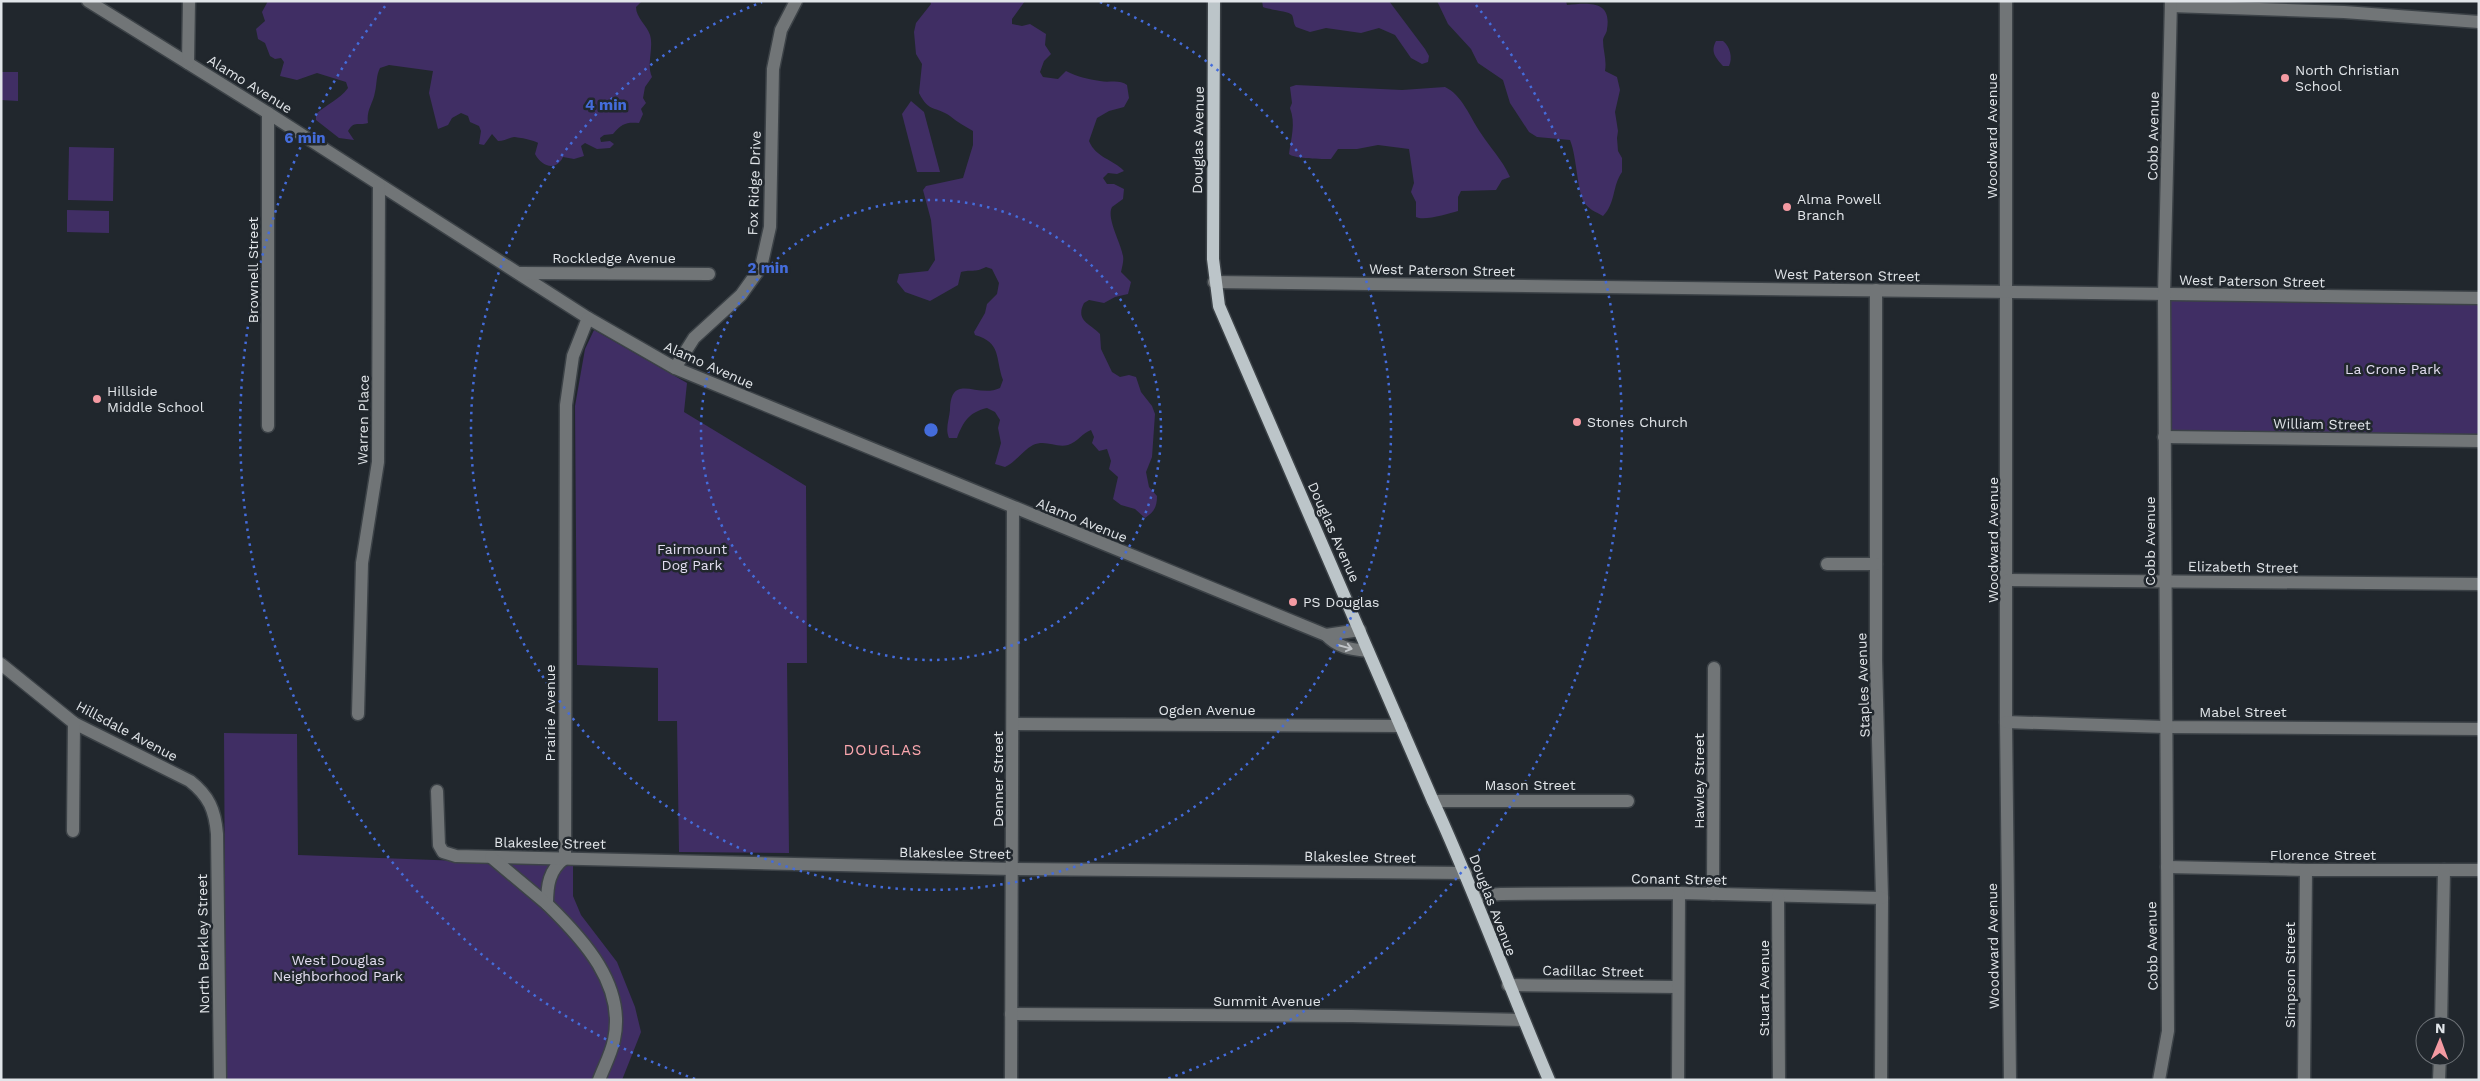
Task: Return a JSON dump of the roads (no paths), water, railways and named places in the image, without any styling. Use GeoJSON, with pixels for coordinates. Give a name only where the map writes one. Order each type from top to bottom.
{"type":"FeatureCollection","features":[{"type":"Feature","properties":{"kind":"main road","name":"Douglas Avenue"},"geometry":{"type":"LineString","coordinates":[[1214,1],[1212,201],[1214,282],[1219,306],[1432,801],[1466,873],[1508,985],[1549,1080]]}},
{"type":"Feature","properties":{"kind":"street","name":"Alamo Avenue"},"geometry":{"type":"LineString","coordinates":[[88,1],[268,113],[588,318],[675,368],[1326,636],[1334,644],[1346,649],[1368,651]]}},
{"type":"Feature","properties":{"kind":"street"},"geometry":{"type":"LineString","coordinates":[[188,63],[189,1]]}},
{"type":"Feature","properties":{"kind":"street","name":"Fox Ridge Drive"},"geometry":{"type":"LineString","coordinates":[[675,368],[694,338],[741,295],[761,267],[770,227],[772,99],[776,50],[781,30],[796,1]]}},
{"type":"Feature","properties":{"kind":"street","name":"Woodward Avenue"},"geometry":{"type":"LineString","coordinates":[[2006,1],[2008,292],[2006,722],[2010,1080]]}},
{"type":"Feature","properties":{"kind":"street"},"geometry":{"type":"LineString","coordinates":[[2170,4],[2344,12],[2479,22]]}},
{"type":"Feature","properties":{"kind":"street","name":"Cobb Avenue"},"geometry":{"type":"LineString","coordinates":[[2159,1080],[2168,1031],[2164,296],[2170,4]]}},
{"type":"Feature","properties":{"kind":"street","name":"Brownell Street"},"geometry":{"type":"LineString","coordinates":[[268,113],[268,426]]}},
{"type":"Feature","properties":{"kind":"street","name":"Warren Place"},"geometry":{"type":"LineString","coordinates":[[358,714],[362,563],[378,462],[379,185]]}},
{"type":"Feature","properties":{"kind":"street","name":"Rockledge Avenue"},"geometry":{"type":"LineString","coordinates":[[520,273],[709,274]]}},
{"type":"Feature","properties":{"kind":"street","name":"West Paterson Street"},"geometry":{"type":"LineString","coordinates":[[1214,282],[1876,290],[2164,296],[2479,298]]}},
{"type":"Feature","properties":{"kind":"street","name":"Staples Avenue"},"geometry":{"type":"LineString","coordinates":[[1876,290],[1876,660],[1882,898],[1881,1080]]}},
{"type":"Feature","properties":{"kind":"street","name":"Prairie Avenue"},"geometry":{"type":"LineString","coordinates":[[565,858],[566,405],[573,356],[588,318]]}},
{"type":"Feature","properties":{"kind":"street","name":"William Street"},"geometry":{"type":"LineString","coordinates":[[2164,437],[2479,441]]}},
{"type":"Feature","properties":{"kind":"street","name":"Denner Street"},"geometry":{"type":"LineString","coordinates":[[1011,1080],[1013,869],[1012,508]]}},
{"type":"Feature","properties":{"kind":"street"},"geometry":{"type":"LineString","coordinates":[[1828,564],[1876,564]]}},
{"type":"Feature","properties":{"kind":"street","name":"Elizabeth Street"},"geometry":{"type":"LineString","coordinates":[[2008,580],[2479,584]]}},
{"type":"Feature","properties":{"kind":"street"},"geometry":{"type":"LineString","coordinates":[[1326,636],[1360,630]]}},
{"type":"Feature","properties":{"kind":"street","name":"Hillsdale Avenue"},"geometry":{"type":"LineString","coordinates":[[1,664],[74,723],[190,781],[202,790],[213,808]]}},
{"type":"Feature","properties":{"kind":"street","name":"Hawley Street"},"geometry":{"type":"LineString","coordinates":[[1713,894],[1714,668]]}},
{"type":"Feature","properties":{"kind":"street","name":"Mabel Street"},"geometry":{"type":"LineString","coordinates":[[2006,722],[2165,726],[2479,729]]}},
{"type":"Feature","properties":{"kind":"street"},"geometry":{"type":"LineString","coordinates":[[73,831],[74,723]]}},
{"type":"Feature","properties":{"kind":"street","name":"Ogden Avenue"},"geometry":{"type":"LineString","coordinates":[[1013,724],[1401,726]]}},
{"type":"Feature","properties":{"kind":"street","name":"Blakeslee Street"},"geometry":{"type":"LineString","coordinates":[[437,791],[439,845],[443,852],[456,856],[1013,869],[1466,873]]}},
{"type":"Feature","properties":{"kind":"street","name":"Mason Street"},"geometry":{"type":"LineString","coordinates":[[1432,801],[1628,801]]}},
{"type":"Feature","properties":{"kind":"street","name":"North Berkley Street"},"geometry":{"type":"LineString","coordinates":[[213,808],[216,818],[217,852],[220,1080]]}},
{"type":"Feature","properties":{"kind":"street"},"geometry":{"type":"LineString","coordinates":[[491,857],[548,904],[594,956],[604,973],[612,995],[615,1017],[614,1039],[599,1080]]}},
{"type":"Feature","properties":{"kind":"street"},"geometry":{"type":"LineString","coordinates":[[548,904],[549,880],[556,866],[565,858]]}},
{"type":"Feature","properties":{"kind":"street","name":"Florence Street"},"geometry":{"type":"LineString","coordinates":[[2167,867],[2306,870],[2479,870]]}},
{"type":"Feature","properties":{"kind":"street","name":"Simpson Street"},"geometry":{"type":"LineString","coordinates":[[2304,1080],[2306,870]]}},
{"type":"Feature","properties":{"kind":"street"},"geometry":{"type":"LineString","coordinates":[[2440,1016],[2444,870]]}},
{"type":"Feature","properties":{"kind":"street"},"geometry":{"type":"LineString","coordinates":[[1678,1080],[1679,893]]}},
{"type":"Feature","properties":{"kind":"street","name":"Conant Street"},"geometry":{"type":"LineString","coordinates":[[1475,896],[1501,894],[1679,893],[1882,898]]}},
{"type":"Feature","properties":{"kind":"street","name":"Stuart Avenue"},"geometry":{"type":"LineString","coordinates":[[1778,896],[1779,1080]]}},
{"type":"Feature","properties":{"kind":"street","name":"Cadillac Street"},"geometry":{"type":"LineString","coordinates":[[1508,985],[1678,987]]}},
{"type":"Feature","properties":{"kind":"street","name":"Summit Avenue"},"geometry":{"type":"LineString","coordinates":[[1011,1014],[1352,1016],[1523,1020]]}},
{"type":"Feature","properties":{"kind":"street"},"geometry":{"type":"LineString","coordinates":[[2440,1066],[2440,1080]]}},
{"type":"Feature","properties":{"kind":"place","name":"North Christian School"},"geometry":{"type":"Point","coordinates":[2285,78]}},
{"type":"Feature","properties":{"kind":"place","name":"Alma Powell Branch"},"geometry":{"type":"Point","coordinates":[1787,207]}},
{"type":"Feature","properties":{"kind":"place","name":"Hillside Middle School"},"geometry":{"type":"Point","coordinates":[97,399]}},
{"type":"Feature","properties":{"kind":"place","name":"Stones Church"},"geometry":{"type":"Point","coordinates":[1577,422]}},
{"type":"Feature","properties":{"kind":"place","name":"PS Douglas"},"geometry":{"type":"Point","coordinates":[1293,602]}},
{"type":"Feature","properties":{"kind":"district","name":"DOUGLAS"},"geometry":{"type":"Point","coordinates":[883,750]}},
{"type":"Feature","properties":{"kind":"park label","name":"La Crone Park"},"geometry":{"type":"Point","coordinates":[2393,369]}},
{"type":"Feature","properties":{"kind":"park label","name":"Fairmount Dog Park"},"geometry":{"type":"Point","coordinates":[692,558]}},
{"type":"Feature","properties":{"kind":"park label","name":"West Douglas Neighborhood Park"},"geometry":{"type":"Point","coordinates":[338,968]}}]}
